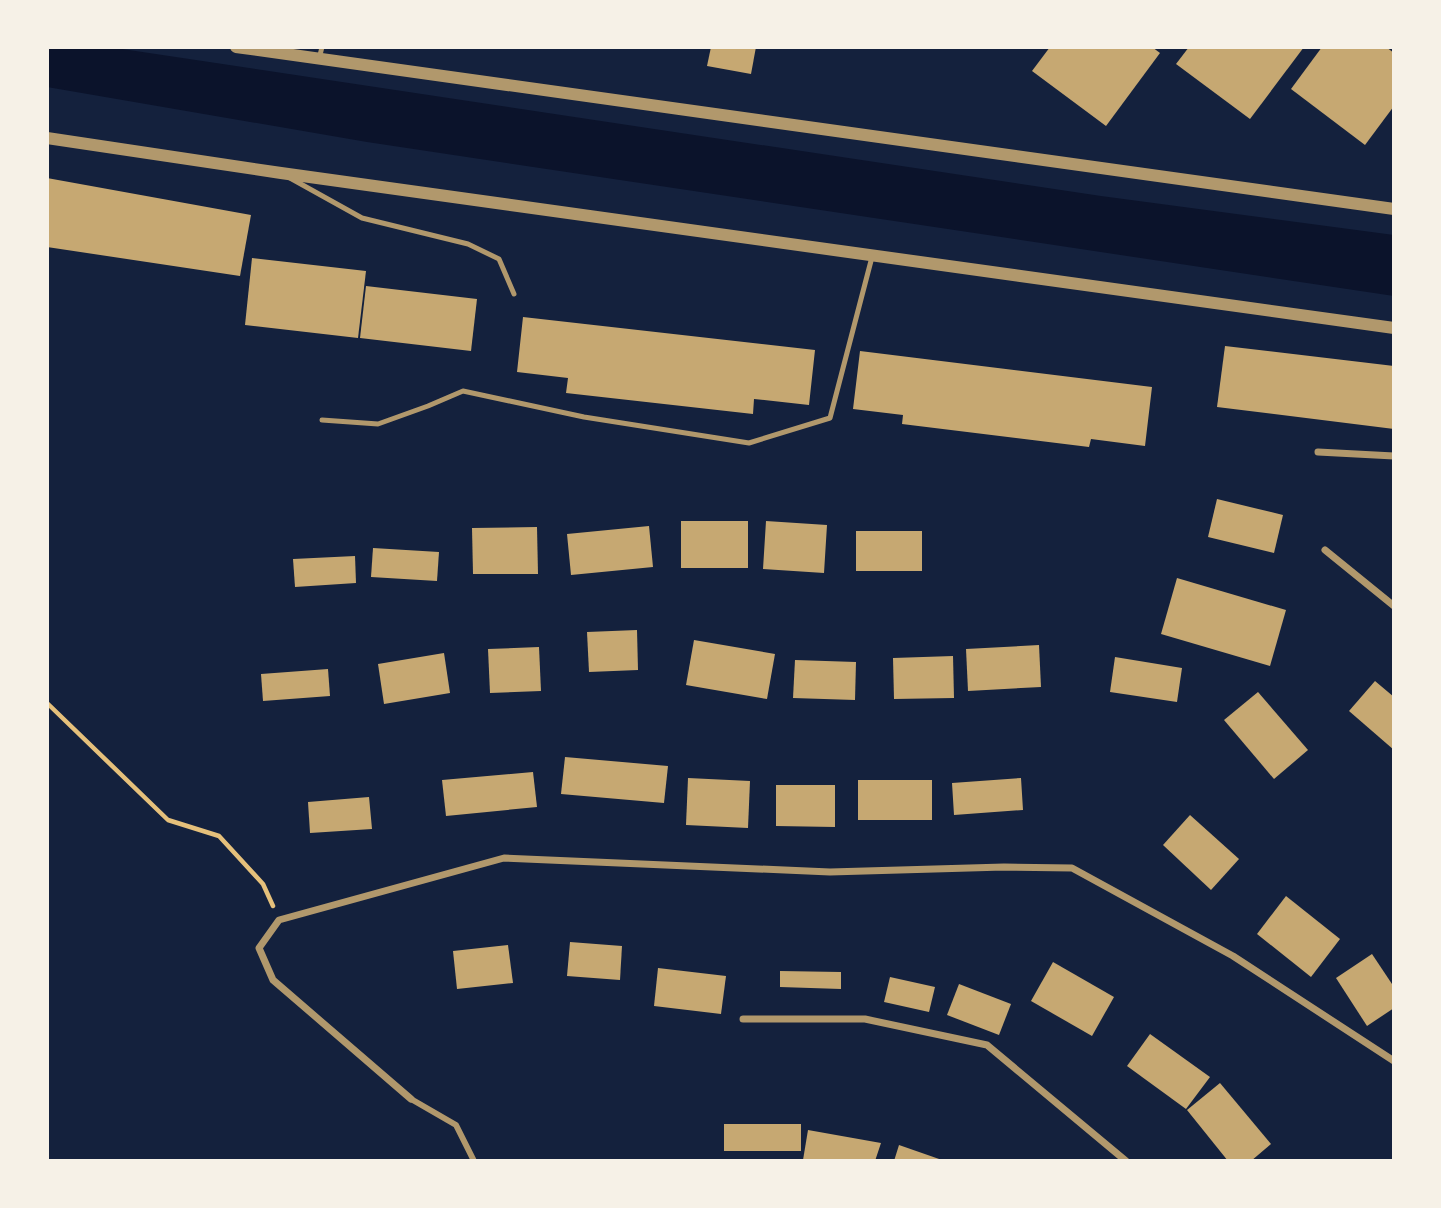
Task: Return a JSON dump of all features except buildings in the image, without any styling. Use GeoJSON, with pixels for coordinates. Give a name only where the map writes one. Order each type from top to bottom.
{"type":"FeatureCollection","features":[{"type":"Feature","properties":{"kind":"street"},"geometry":{"type":"LineString","coordinates":[[236,47],[321,53],[1394,209]]}},
{"type":"Feature","properties":{"kind":"street"},"geometry":{"type":"LineString","coordinates":[[47,138],[1394,328]]}},
{"type":"Feature","properties":{"kind":"street"},"geometry":{"type":"LineString","coordinates":[[1318,452],[1394,456]]}},
{"type":"Feature","properties":{"kind":"street"},"geometry":{"type":"LineString","coordinates":[[1325,550],[1394,606]]}},
{"type":"Feature","properties":{"kind":"street"},"geometry":{"type":"LineString","coordinates":[[474,1161],[456,1125],[411,1099],[273,980],[259,948],[279,920],[504,858],[830,872],[1004,867],[1072,868],[1233,957],[1394,1061]]}},
{"type":"Feature","properties":{"kind":"street"},"geometry":{"type":"LineString","coordinates":[[743,1019],[865,1019],[986,1045],[1126,1161]]}},
{"type":"Feature","properties":{"kind":"lane"},"geometry":{"type":"LineString","coordinates":[[281,173],[362,218],[468,244],[499,259],[514,294]]}},
{"type":"Feature","properties":{"kind":"lane"},"geometry":{"type":"LineString","coordinates":[[322,420],[378,424],[428,407],[463,391],[584,417],[749,443],[830,418],[873,254]]}},
{"type":"Feature","properties":{"kind":"path"},"geometry":{"type":"LineString","coordinates":[[47,703],[169,820],[219,836],[262,884],[279,920]]}},
{"type":"Feature","properties":{"kind":"water"},"geometry":{"type":"Polygon","coordinates":[[[47,47],[109,47],[1101,196],[1394,235],[1394,296],[367,142],[47,87],[47,47]]]}}]}
